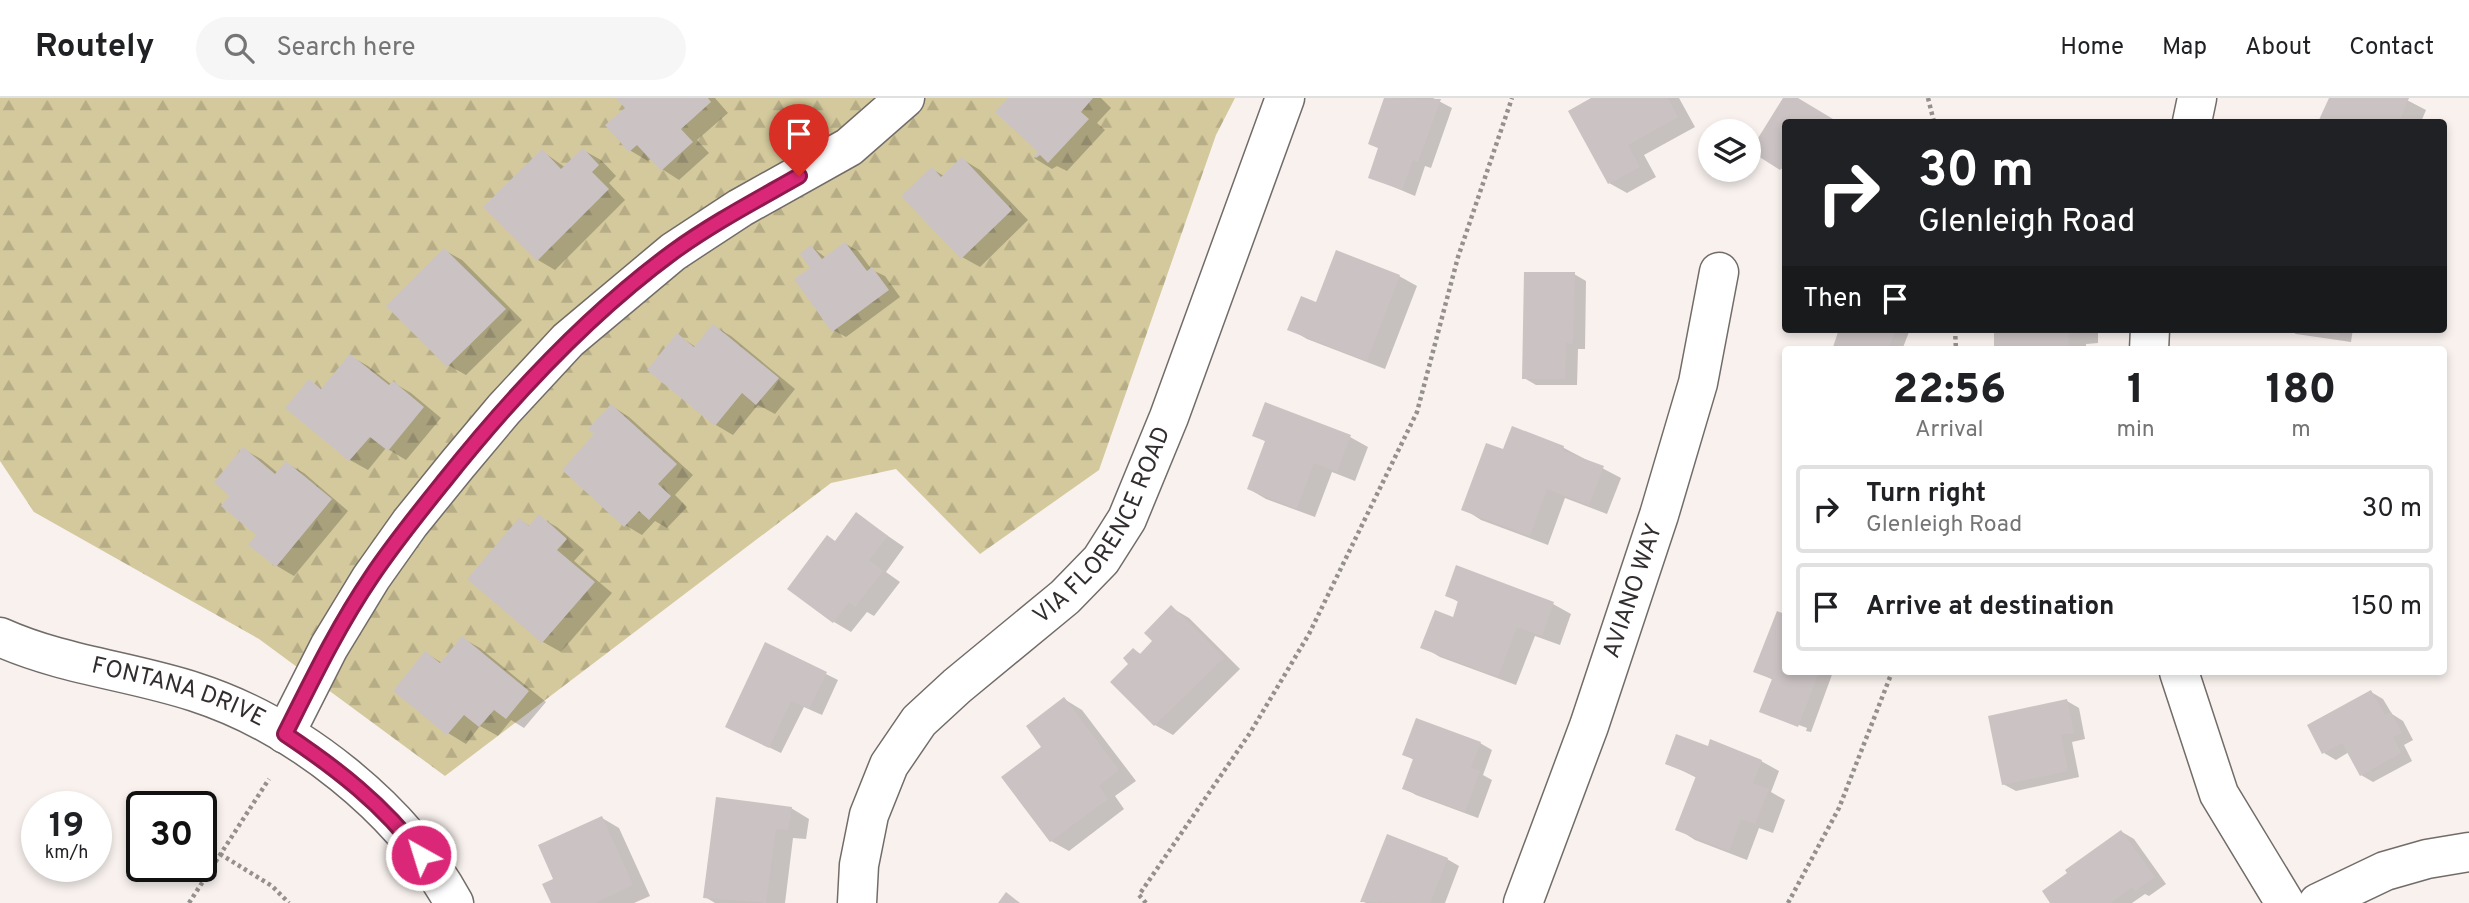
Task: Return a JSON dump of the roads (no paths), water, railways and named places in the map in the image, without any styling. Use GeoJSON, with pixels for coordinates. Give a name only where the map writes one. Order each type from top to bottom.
{"type":"FeatureCollection","features":[{"type":"Feature","properties":{"kind":"street"},"geometry":{"type":"LineString","coordinates":[[285,734],[329,647],[371,578],[457,465],[568,340],[673,252],[740,208],[849,147],[905,98]]}},
{"type":"Feature","properties":{"kind":"street","name":"VIA FLORENCE ROAD"},"geometry":{"type":"LineString","coordinates":[[857,903],[859,865],[869,815],[890,765],[919,721],[1065,597],[1101,560],[1127,519],[1169,417],[1285,98]]}},
{"type":"Feature","properties":{"kind":"street"},"geometry":{"type":"LineString","coordinates":[[2193,119],[2197,98]]}},
{"type":"Feature","properties":{"kind":"street","name":"AVIANO WAY"},"geometry":{"type":"LineString","coordinates":[[1523,903],[1589,726],[1659,515],[1698,383],[1719,272]]}},
{"type":"Feature","properties":{"kind":"street","name":"FONTANA DRIVE"},"geometry":{"type":"LineString","coordinates":[[0,636],[52,655],[197,692],[247,713],[285,734],[327,762],[367,795],[408,838],[454,903]]}},
{"type":"Feature","properties":{"kind":"street"},"geometry":{"type":"LineString","coordinates":[[2180,675],[2219,794],[2285,903]]}},
{"type":"Feature","properties":{"kind":"street"},"geometry":{"type":"LineString","coordinates":[[2318,903],[2385,871],[2427,859],[2469,852]]}}]}
